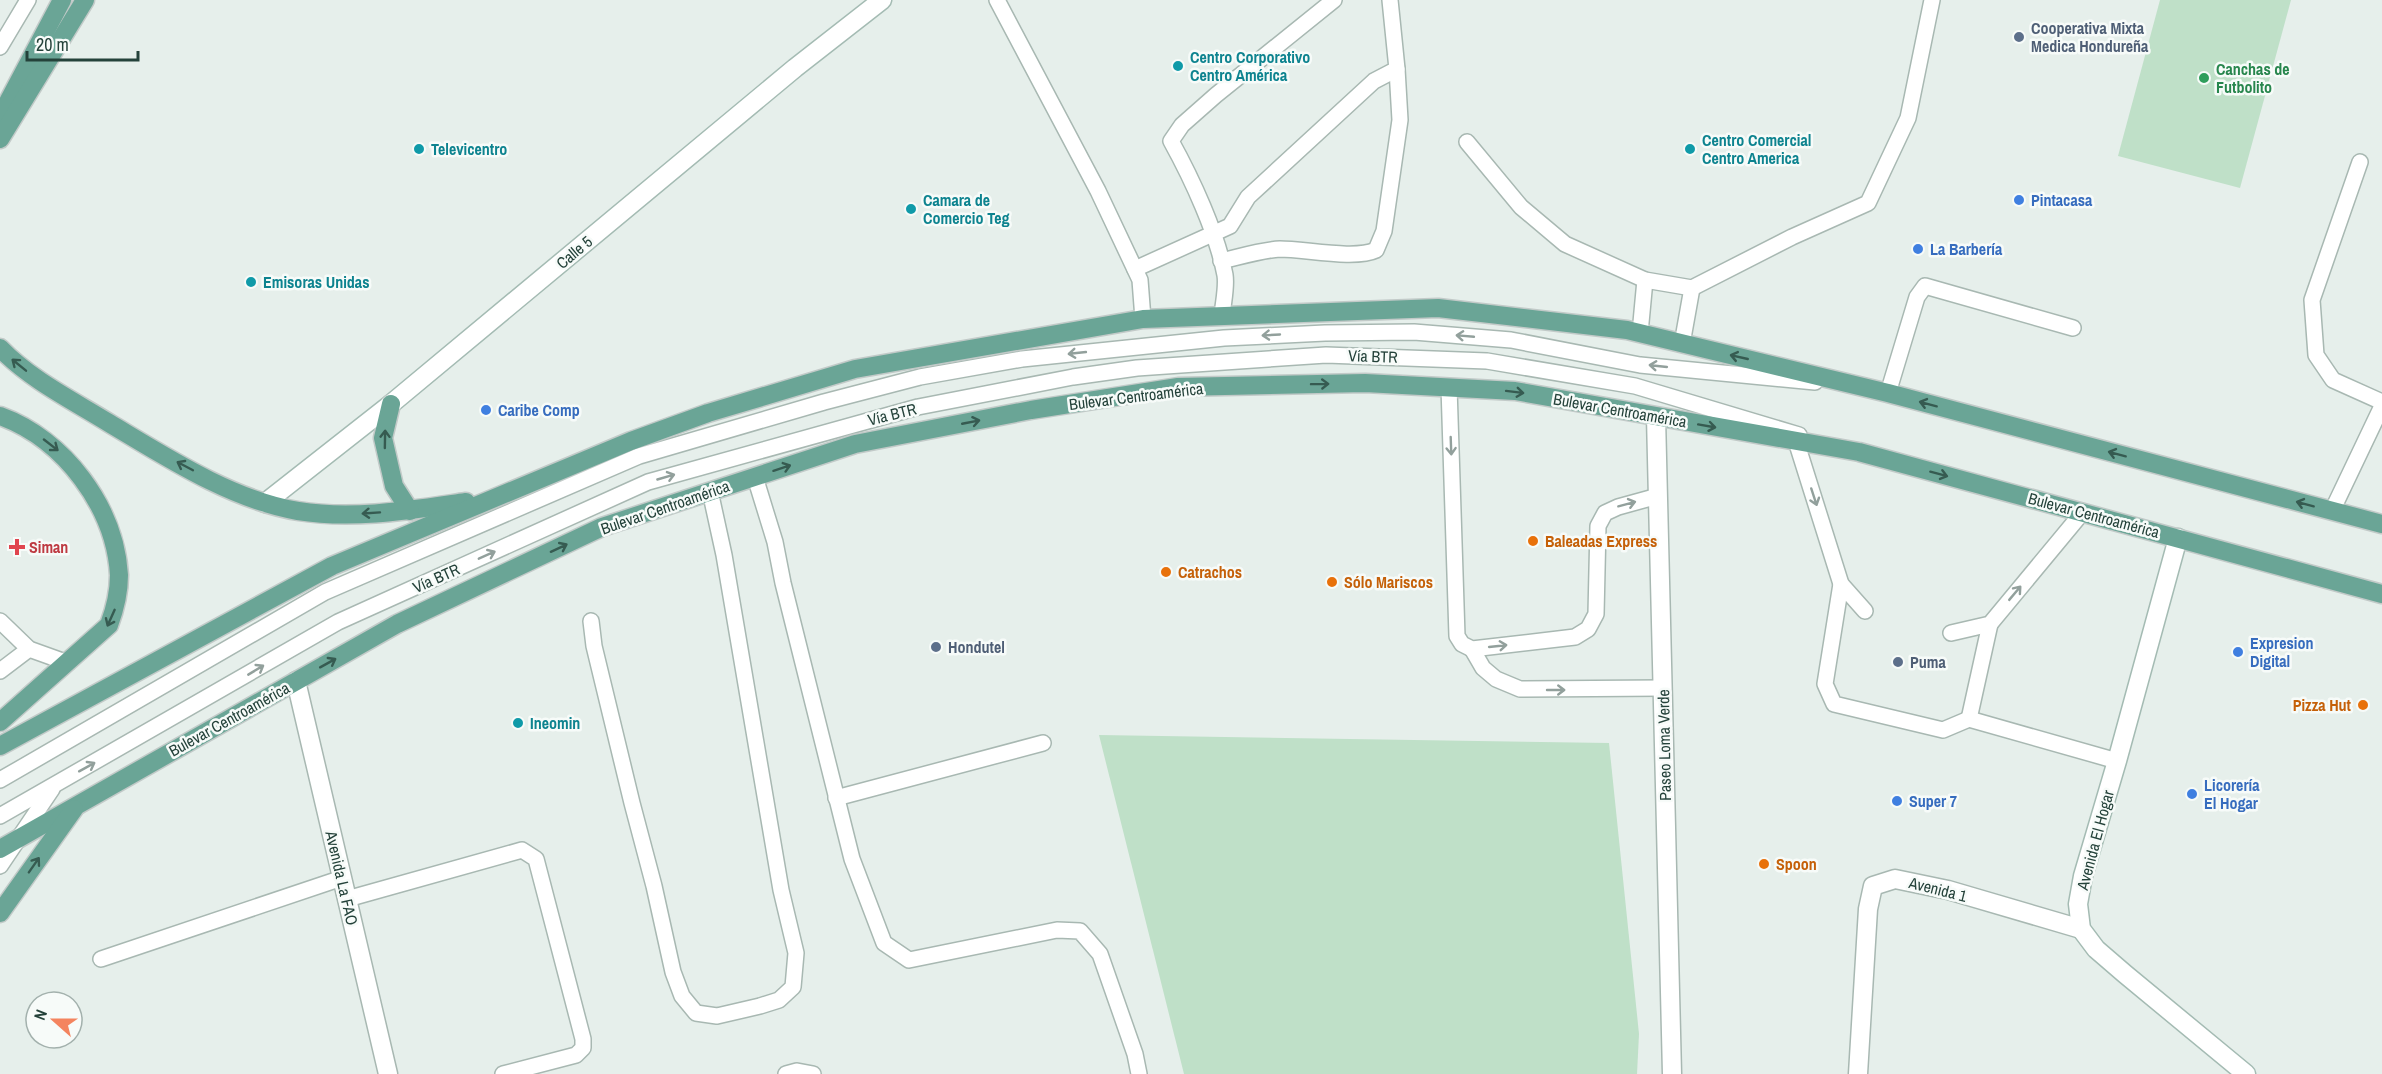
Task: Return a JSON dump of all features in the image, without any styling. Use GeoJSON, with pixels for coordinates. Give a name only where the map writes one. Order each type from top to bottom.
{"type":"FeatureCollection","features":[{"type":"Feature","properties":{"kind":"main road"},"geometry":{"type":"LineString","coordinates":[[0,117],[62,0]]}},
{"type":"Feature","properties":{"kind":"main road"},"geometry":{"type":"LineString","coordinates":[[0,139],[85,0]]}},
{"type":"Feature","properties":{"kind":"main road"},"geometry":{"type":"LineString","coordinates":[[0,746],[332,566],[631,441],[708,413],[855,369],[1143,319],[1438,308],[1640,333],[1862,386],[2382,524]]}},
{"type":"Feature","properties":{"kind":"main road"},"geometry":{"type":"LineString","coordinates":[[0,348],[27,372],[154,450],[265,503],[323,514],[344,515],[410,511],[491,498]]}},
{"type":"Feature","properties":{"kind":"main road","name":"Bulevar Centroamérica"},"geometry":{"type":"LineString","coordinates":[[0,849],[397,624],[602,527],[855,444],[1031,410],[1178,387],[1365,382],[1515,391],[1859,452],[2382,594]]}},
{"type":"Feature","properties":{"kind":"main road"},"geometry":{"type":"LineString","coordinates":[[391,404],[383,438],[394,486],[410,511]]}},
{"type":"Feature","properties":{"kind":"main road"},"geometry":{"type":"LineString","coordinates":[[0,416],[42,438],[68,460],[80,475],[98,506],[116,558],[118,592],[109,625],[0,722]]}},
{"type":"Feature","properties":{"kind":"main road"},"geometry":{"type":"LineString","coordinates":[[0,913],[76,805]]}},
{"type":"Feature","properties":{"kind":"street","name":"Calle 5"},"geometry":{"type":"LineString","coordinates":[[265,503],[391,404],[776,84],[882,0]]}},
{"type":"Feature","properties":{"kind":"street","name":"Paseo Loma Verde"},"geometry":{"type":"LineString","coordinates":[[1656,417],[1672,1074]]}},
{"type":"Feature","properties":{"kind":"street","name":"Avenida El Hogar"},"geometry":{"type":"LineString","coordinates":[[2081,929],[2078,904],[2083,876],[2178,538]]}},
{"type":"Feature","properties":{"kind":"street","name":"Avenida La FAO"},"geometry":{"type":"LineString","coordinates":[[296,681],[387,1074]]}},
{"type":"Feature","properties":{"kind":"street","name":"Avenida 1"},"geometry":{"type":"LineString","coordinates":[[1858,1074],[1868,909],[1873,886],[1895,879],[1948,890],[2081,929]]}},
{"type":"Feature","properties":{"kind":"street"},"geometry":{"type":"LineString","coordinates":[[2081,929],[2096,949],[2117,968],[2246,1074]]}},
{"type":"Feature","properties":{"kind":"lane"},"geometry":{"type":"LineString","coordinates":[[0,47],[28,0]]}},
{"type":"Feature","properties":{"kind":"lane"},"geometry":{"type":"LineString","coordinates":[[997,0],[1098,191],[1135,269],[1140,280],[1143,319]]}},
{"type":"Feature","properties":{"kind":"lane"},"geometry":{"type":"LineString","coordinates":[[1222,316],[1225,276],[1221,261],[1184,164],[1171,141],[1182,125],[1216,95],[1334,0]]}},
{"type":"Feature","properties":{"kind":"lane"},"geometry":{"type":"LineString","coordinates":[[1221,261],[1278,249],[1353,254],[1369,254],[1376,250],[1384,231],[1400,120],[1390,0]]}},
{"type":"Feature","properties":{"kind":"lane"},"geometry":{"type":"LineString","coordinates":[[1467,142],[1521,207],[1565,244],[1645,280],[1692,288],[1792,237],[1868,203],[1908,118],[1932,0]]}},
{"type":"Feature","properties":{"kind":"lane"},"geometry":{"type":"LineString","coordinates":[[1135,269],[1230,226],[1248,197],[1374,81],[1397,69]]}},
{"type":"Feature","properties":{"kind":"lane"},"geometry":{"type":"LineString","coordinates":[[2332,511],[2382,404],[2333,381],[2316,355],[2312,300],[2361,162]]}},
{"type":"Feature","properties":{"kind":"lane"},"geometry":{"type":"LineString","coordinates":[[1640,333],[1645,280]]}},
{"type":"Feature","properties":{"kind":"lane"},"geometry":{"type":"LineString","coordinates":[[1888,393],[1917,297],[1925,286],[2073,328]]}},
{"type":"Feature","properties":{"kind":"lane"},"geometry":{"type":"LineString","coordinates":[[1682,344],[1692,288]]}},
{"type":"Feature","properties":{"kind":"lane","name":"Vía BTR"},"geometry":{"type":"LineString","coordinates":[[0,780],[335,588],[639,456],[824,402],[920,377],[1022,359],[1224,338],[1325,333],[1414,332],[1511,340],[1640,365],[1862,386]]}},
{"type":"Feature","properties":{"kind":"lane","name":"Vía BTR"},"geometry":{"type":"LineString","coordinates":[[0,816],[338,622],[648,482],[918,407],[1073,377],[1137,368],[1326,355],[1486,361],[1635,387],[1859,452]]}},
{"type":"Feature","properties":{"kind":"lane"},"geometry":{"type":"LineString","coordinates":[[1449,387],[1457,636],[1462,644],[1472,649],[1484,668],[1496,679],[1520,689],[1663,688]]}},
{"type":"Feature","properties":{"kind":"lane"},"geometry":{"type":"LineString","coordinates":[[1796,441],[1841,584],[1865,611]]}},
{"type":"Feature","properties":{"kind":"lane"},"geometry":{"type":"LineString","coordinates":[[755,477],[775,542],[783,583],[852,859],[884,943],[909,960],[1057,930],[1080,931],[1100,954],[1135,1054],[1139,1074]]}},
{"type":"Feature","properties":{"kind":"lane"},"geometry":{"type":"LineString","coordinates":[[591,621],[594,646],[673,972],[682,996],[696,1013],[717,1016],[779,1000],[793,987],[796,953],[781,890],[724,555],[710,492]]}},
{"type":"Feature","properties":{"kind":"lane"},"geometry":{"type":"LineString","coordinates":[[1472,649],[1575,638],[1588,629],[1596,614],[1598,526],[1605,513],[1658,496]]}},
{"type":"Feature","properties":{"kind":"lane"},"geometry":{"type":"LineString","coordinates":[[1969,719],[1990,624],[2082,513]]}},
{"type":"Feature","properties":{"kind":"lane"},"geometry":{"type":"LineString","coordinates":[[1841,584],[1825,684],[1834,704],[1943,730],[1969,719],[2117,761]]}},
{"type":"Feature","properties":{"kind":"lane"},"geometry":{"type":"LineString","coordinates":[[0,621],[29,649],[68,663]]}},
{"type":"Feature","properties":{"kind":"lane"},"geometry":{"type":"LineString","coordinates":[[1951,633],[1990,624]]}},
{"type":"Feature","properties":{"kind":"lane"},"geometry":{"type":"LineString","coordinates":[[0,671],[29,649]]}},
{"type":"Feature","properties":{"kind":"lane"},"geometry":{"type":"LineString","coordinates":[[836,798],[1043,743]]}},
{"type":"Feature","properties":{"kind":"lane"},"geometry":{"type":"LineString","coordinates":[[0,866],[53,786]]}},
{"type":"Feature","properties":{"kind":"lane"},"geometry":{"type":"LineString","coordinates":[[347,899],[522,850],[536,860],[583,1039],[583,1048],[576,1055],[503,1074]]}},
{"type":"Feature","properties":{"kind":"lane"},"geometry":{"type":"LineString","coordinates":[[100,959],[342,878]]}},
{"type":"Feature","properties":{"kind":"lane"},"geometry":{"type":"LineString","coordinates":[[786,1074],[797,1071],[813,1074]]}},
{"type":"Feature","properties":{"kind":"green space","name":"Canchas de Futbolito"},"geometry":{"type":"Polygon","coordinates":[[[2160,0],[2291,0],[2240,188],[2118,156],[2160,0]]]}},
{"type":"Feature","properties":{"kind":"green space"},"geometry":{"type":"Polygon","coordinates":[[[1099,735],[1609,743],[1639,1034],[1637,1074],[1184,1074],[1099,735]]]}},
{"type":"Feature","properties":{"kind":"place","name":"Cooperativa Mixta Medica Hondureña"},"geometry":{"type":"Point","coordinates":[2019,37]}},
{"type":"Feature","properties":{"kind":"place","name":"Centro Corporativo Centro América"},"geometry":{"type":"Point","coordinates":[1178,66]}},
{"type":"Feature","properties":{"kind":"place","name":"Canchas de Futbolito"},"geometry":{"type":"Point","coordinates":[2204,78]}},
{"type":"Feature","properties":{"kind":"place","name":"Televicentro"},"geometry":{"type":"Point","coordinates":[419,149]}},
{"type":"Feature","properties":{"kind":"place","name":"Centro Comercial Centro America"},"geometry":{"type":"Point","coordinates":[1690,149]}},
{"type":"Feature","properties":{"kind":"place","name":"Pintacasa"},"geometry":{"type":"Point","coordinates":[2019,200]}},
{"type":"Feature","properties":{"kind":"place","name":"Camara de Comercio Teg"},"geometry":{"type":"Point","coordinates":[911,209]}},
{"type":"Feature","properties":{"kind":"place","name":"La Barbería"},"geometry":{"type":"Point","coordinates":[1918,249]}},
{"type":"Feature","properties":{"kind":"place","name":"Emisoras Unidas"},"geometry":{"type":"Point","coordinates":[251,282]}},
{"type":"Feature","properties":{"kind":"place","name":"Caribe Comp"},"geometry":{"type":"Point","coordinates":[486,410]}},
{"type":"Feature","properties":{"kind":"place","name":"Baleadas Express"},"geometry":{"type":"Point","coordinates":[1533,541]}},
{"type":"Feature","properties":{"kind":"place","name":"Siman"},"geometry":{"type":"Point","coordinates":[17,547]}},
{"type":"Feature","properties":{"kind":"place","name":"Catrachos"},"geometry":{"type":"Point","coordinates":[1166,572]}},
{"type":"Feature","properties":{"kind":"place","name":"Sólo Mariscos"},"geometry":{"type":"Point","coordinates":[1332,582]}},
{"type":"Feature","properties":{"kind":"place","name":"Hondutel"},"geometry":{"type":"Point","coordinates":[936,647]}},
{"type":"Feature","properties":{"kind":"place","name":"Expresion Digital"},"geometry":{"type":"Point","coordinates":[2238,652]}},
{"type":"Feature","properties":{"kind":"place","name":"Puma"},"geometry":{"type":"Point","coordinates":[1898,662]}},
{"type":"Feature","properties":{"kind":"place","name":"Pizza Hut"},"geometry":{"type":"Point","coordinates":[2363,705]}},
{"type":"Feature","properties":{"kind":"place","name":"Ineomin"},"geometry":{"type":"Point","coordinates":[518,723]}},
{"type":"Feature","properties":{"kind":"place","name":"Licorería El Hogar"},"geometry":{"type":"Point","coordinates":[2192,794]}},
{"type":"Feature","properties":{"kind":"place","name":"Super 7"},"geometry":{"type":"Point","coordinates":[1897,801]}},
{"type":"Feature","properties":{"kind":"place","name":"Spoon"},"geometry":{"type":"Point","coordinates":[1764,864]}}]}
